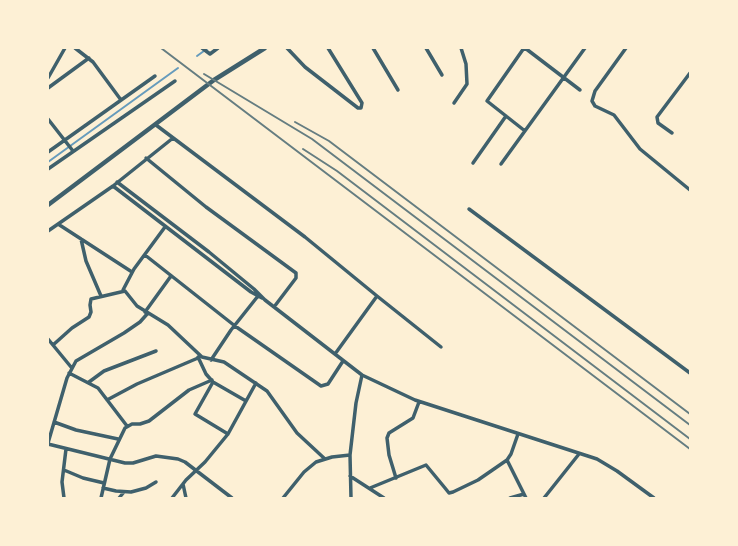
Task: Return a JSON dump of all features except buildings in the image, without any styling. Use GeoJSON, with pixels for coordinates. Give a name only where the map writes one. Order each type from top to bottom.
{"type":"FeatureCollection","features":[{"type":"Feature","properties":{"kind":"street"},"geometry":{"type":"LineString","coordinates":[[48,78],[65,48]]}},
{"type":"Feature","properties":{"kind":"street"},"geometry":{"type":"LineString","coordinates":[[75,48],[88,58],[121,100]]}},
{"type":"Feature","properties":{"kind":"street"},"geometry":{"type":"LineString","coordinates":[[202,48],[211,54],[218,48]]}},
{"type":"Feature","properties":{"kind":"street"},"geometry":{"type":"LineString","coordinates":[[48,205],[214,80],[265,48]]}},
{"type":"Feature","properties":{"kind":"street"},"geometry":{"type":"LineString","coordinates":[[287,48],[305,67],[358,108],[361,108],[362,103],[328,48]]}},
{"type":"Feature","properties":{"kind":"street"},"geometry":{"type":"LineString","coordinates":[[373,48],[398,90]]}},
{"type":"Feature","properties":{"kind":"street"},"geometry":{"type":"LineString","coordinates":[[426,48],[442,75]]}},
{"type":"Feature","properties":{"kind":"street"},"geometry":{"type":"LineString","coordinates":[[454,103],[467,84],[466,64],[461,48]]}},
{"type":"Feature","properties":{"kind":"street"},"geometry":{"type":"LineString","coordinates":[[525,131],[488,102],[488,99],[525,48],[580,90]]}},
{"type":"Feature","properties":{"kind":"street"},"geometry":{"type":"LineString","coordinates":[[501,164],[585,48]]}},
{"type":"Feature","properties":{"kind":"street"},"geometry":{"type":"LineString","coordinates":[[626,48],[595,91],[592,101],[595,106],[614,115],[640,149],[690,190]]}},
{"type":"Feature","properties":{"kind":"street"},"geometry":{"type":"LineString","coordinates":[[48,88],[88,58]]}},
{"type":"Feature","properties":{"kind":"street"},"geometry":{"type":"LineString","coordinates":[[672,133],[658,123],[657,117],[690,73]]}},
{"type":"Feature","properties":{"kind":"street"},"geometry":{"type":"LineString","coordinates":[[48,152],[67,141],[155,76]]}},
{"type":"Feature","properties":{"kind":"street"},"geometry":{"type":"LineString","coordinates":[[48,169],[72,150],[175,81]]}},
{"type":"Feature","properties":{"kind":"street"},"geometry":{"type":"LineString","coordinates":[[473,163],[506,116]]}},
{"type":"Feature","properties":{"kind":"street"},"geometry":{"type":"LineString","coordinates":[[48,119],[67,141],[72,150]]}},
{"type":"Feature","properties":{"kind":"street"},"geometry":{"type":"LineString","coordinates":[[156,125],[305,237],[441,347]]}},
{"type":"Feature","properties":{"kind":"street"},"geometry":{"type":"LineString","coordinates":[[48,231],[113,186],[146,158],[173,138]]}},
{"type":"Feature","properties":{"kind":"street"},"geometry":{"type":"LineString","coordinates":[[146,158],[206,207],[296,273],[296,278],[274,307]]}},
{"type":"Feature","properties":{"kind":"street"},"geometry":{"type":"LineString","coordinates":[[117,182],[220,261],[265,300],[362,375],[419,402],[579,454],[605,464],[654,498]]}},
{"type":"Feature","properties":{"kind":"street"},"geometry":{"type":"LineString","coordinates":[[113,186],[165,227],[265,300]]}},
{"type":"Feature","properties":{"kind":"street"},"geometry":{"type":"LineString","coordinates":[[469,209],[690,373]]}},
{"type":"Feature","properties":{"kind":"street"},"geometry":{"type":"LineString","coordinates":[[58,224],[132,272]]}},
{"type":"Feature","properties":{"kind":"street"},"geometry":{"type":"LineString","coordinates":[[53,345],[72,328],[89,317],[92,312],[90,302],[101,296],[123,290],[132,272],[165,227]]}},
{"type":"Feature","properties":{"kind":"street"},"geometry":{"type":"LineString","coordinates":[[81,239],[86,261],[101,296]]}},
{"type":"Feature","properties":{"kind":"street"},"geometry":{"type":"LineString","coordinates":[[145,255],[235,326],[321,386],[328,384],[343,361]]}},
{"type":"Feature","properties":{"kind":"street"},"geometry":{"type":"LineString","coordinates":[[171,276],[140,322],[124,333],[80,357],[71,367],[48,443],[66,449],[128,464],[156,456],[169,459],[178,459],[232,498]]}},
{"type":"Feature","properties":{"kind":"street"},"geometry":{"type":"LineString","coordinates":[[123,290],[127,292],[137,306],[181,335],[202,357],[224,362],[256,383],[272,396],[297,433],[325,459]]}},
{"type":"Feature","properties":{"kind":"street"},"geometry":{"type":"LineString","coordinates":[[211,360],[258,296]]}},
{"type":"Feature","properties":{"kind":"street"},"geometry":{"type":"LineString","coordinates":[[335,354],[377,296]]}},
{"type":"Feature","properties":{"kind":"street"},"geometry":{"type":"LineString","coordinates":[[48,339],[71,367]]}},
{"type":"Feature","properties":{"kind":"street"},"geometry":{"type":"LineString","coordinates":[[89,382],[104,372],[156,351]]}},
{"type":"Feature","properties":{"kind":"street"},"geometry":{"type":"LineString","coordinates":[[196,352],[206,374],[212,381],[246,401]]}},
{"type":"Feature","properties":{"kind":"street"},"geometry":{"type":"LineString","coordinates":[[107,400],[137,384],[198,358]]}},
{"type":"Feature","properties":{"kind":"street"},"geometry":{"type":"LineString","coordinates":[[69,373],[98,388],[127,426]]}},
{"type":"Feature","properties":{"kind":"street"},"geometry":{"type":"LineString","coordinates":[[351,498],[350,455],[357,397],[362,375]]}},
{"type":"Feature","properties":{"kind":"street"},"geometry":{"type":"LineString","coordinates":[[101,498],[102,488],[110,459],[118,439],[127,426],[145,423],[188,390],[212,381]]}},
{"type":"Feature","properties":{"kind":"street"},"geometry":{"type":"LineString","coordinates":[[212,381],[195,414],[228,434]]}},
{"type":"Feature","properties":{"kind":"street"},"geometry":{"type":"LineString","coordinates":[[172,498],[183,484],[197,472],[228,434],[256,383]]}},
{"type":"Feature","properties":{"kind":"street"},"geometry":{"type":"LineString","coordinates":[[396,478],[389,455],[387,438],[389,433],[413,418],[419,402]]}},
{"type":"Feature","properties":{"kind":"street"},"geometry":{"type":"LineString","coordinates":[[54,422],[76,430],[118,439]]}},
{"type":"Feature","properties":{"kind":"street"},"geometry":{"type":"LineString","coordinates":[[453,492],[478,480],[507,460],[511,454],[518,434]]}},
{"type":"Feature","properties":{"kind":"street"},"geometry":{"type":"LineString","coordinates":[[64,498],[62,482],[66,449]]}},
{"type":"Feature","properties":{"kind":"street"},"geometry":{"type":"LineString","coordinates":[[544,498],[579,454]]}},
{"type":"Feature","properties":{"kind":"street"},"geometry":{"type":"LineString","coordinates":[[283,498],[307,469],[316,462],[350,455]]}},
{"type":"Feature","properties":{"kind":"street"},"geometry":{"type":"LineString","coordinates":[[507,460],[525,496],[510,498]]}},
{"type":"Feature","properties":{"kind":"street"},"geometry":{"type":"LineString","coordinates":[[370,488],[426,465],[445,488],[450,492],[453,492],[456,498]]}},
{"type":"Feature","properties":{"kind":"street"},"geometry":{"type":"LineString","coordinates":[[64,470],[83,478],[104,482]]}},
{"type":"Feature","properties":{"kind":"street"},"geometry":{"type":"LineString","coordinates":[[350,476],[384,498]]}},
{"type":"Feature","properties":{"kind":"street"},"geometry":{"type":"LineString","coordinates":[[102,488],[124,492],[139,490],[156,482]]}},
{"type":"Feature","properties":{"kind":"street"},"geometry":{"type":"LineString","coordinates":[[183,484],[186,498]]}},
{"type":"Feature","properties":{"kind":"street"},"geometry":{"type":"LineString","coordinates":[[119,498],[124,492]]}},
{"type":"Feature","properties":{"kind":"waterway"},"geometry":{"type":"LineString","coordinates":[[197,56],[208,48]]}},
{"type":"Feature","properties":{"kind":"waterway"},"geometry":{"type":"LineString","coordinates":[[48,162],[178,68]]}},
{"type":"Feature","properties":{"kind":"railway"},"geometry":{"type":"LineString","coordinates":[[161,48],[690,449]]}},
{"type":"Feature","properties":{"kind":"railway"},"geometry":{"type":"LineString","coordinates":[[204,74],[312,139],[690,425]]}},
{"type":"Feature","properties":{"kind":"railway"},"geometry":{"type":"LineString","coordinates":[[295,122],[329,141],[690,414]]}},
{"type":"Feature","properties":{"kind":"railway"},"geometry":{"type":"LineString","coordinates":[[303,149],[337,171],[690,439]]}}]}
